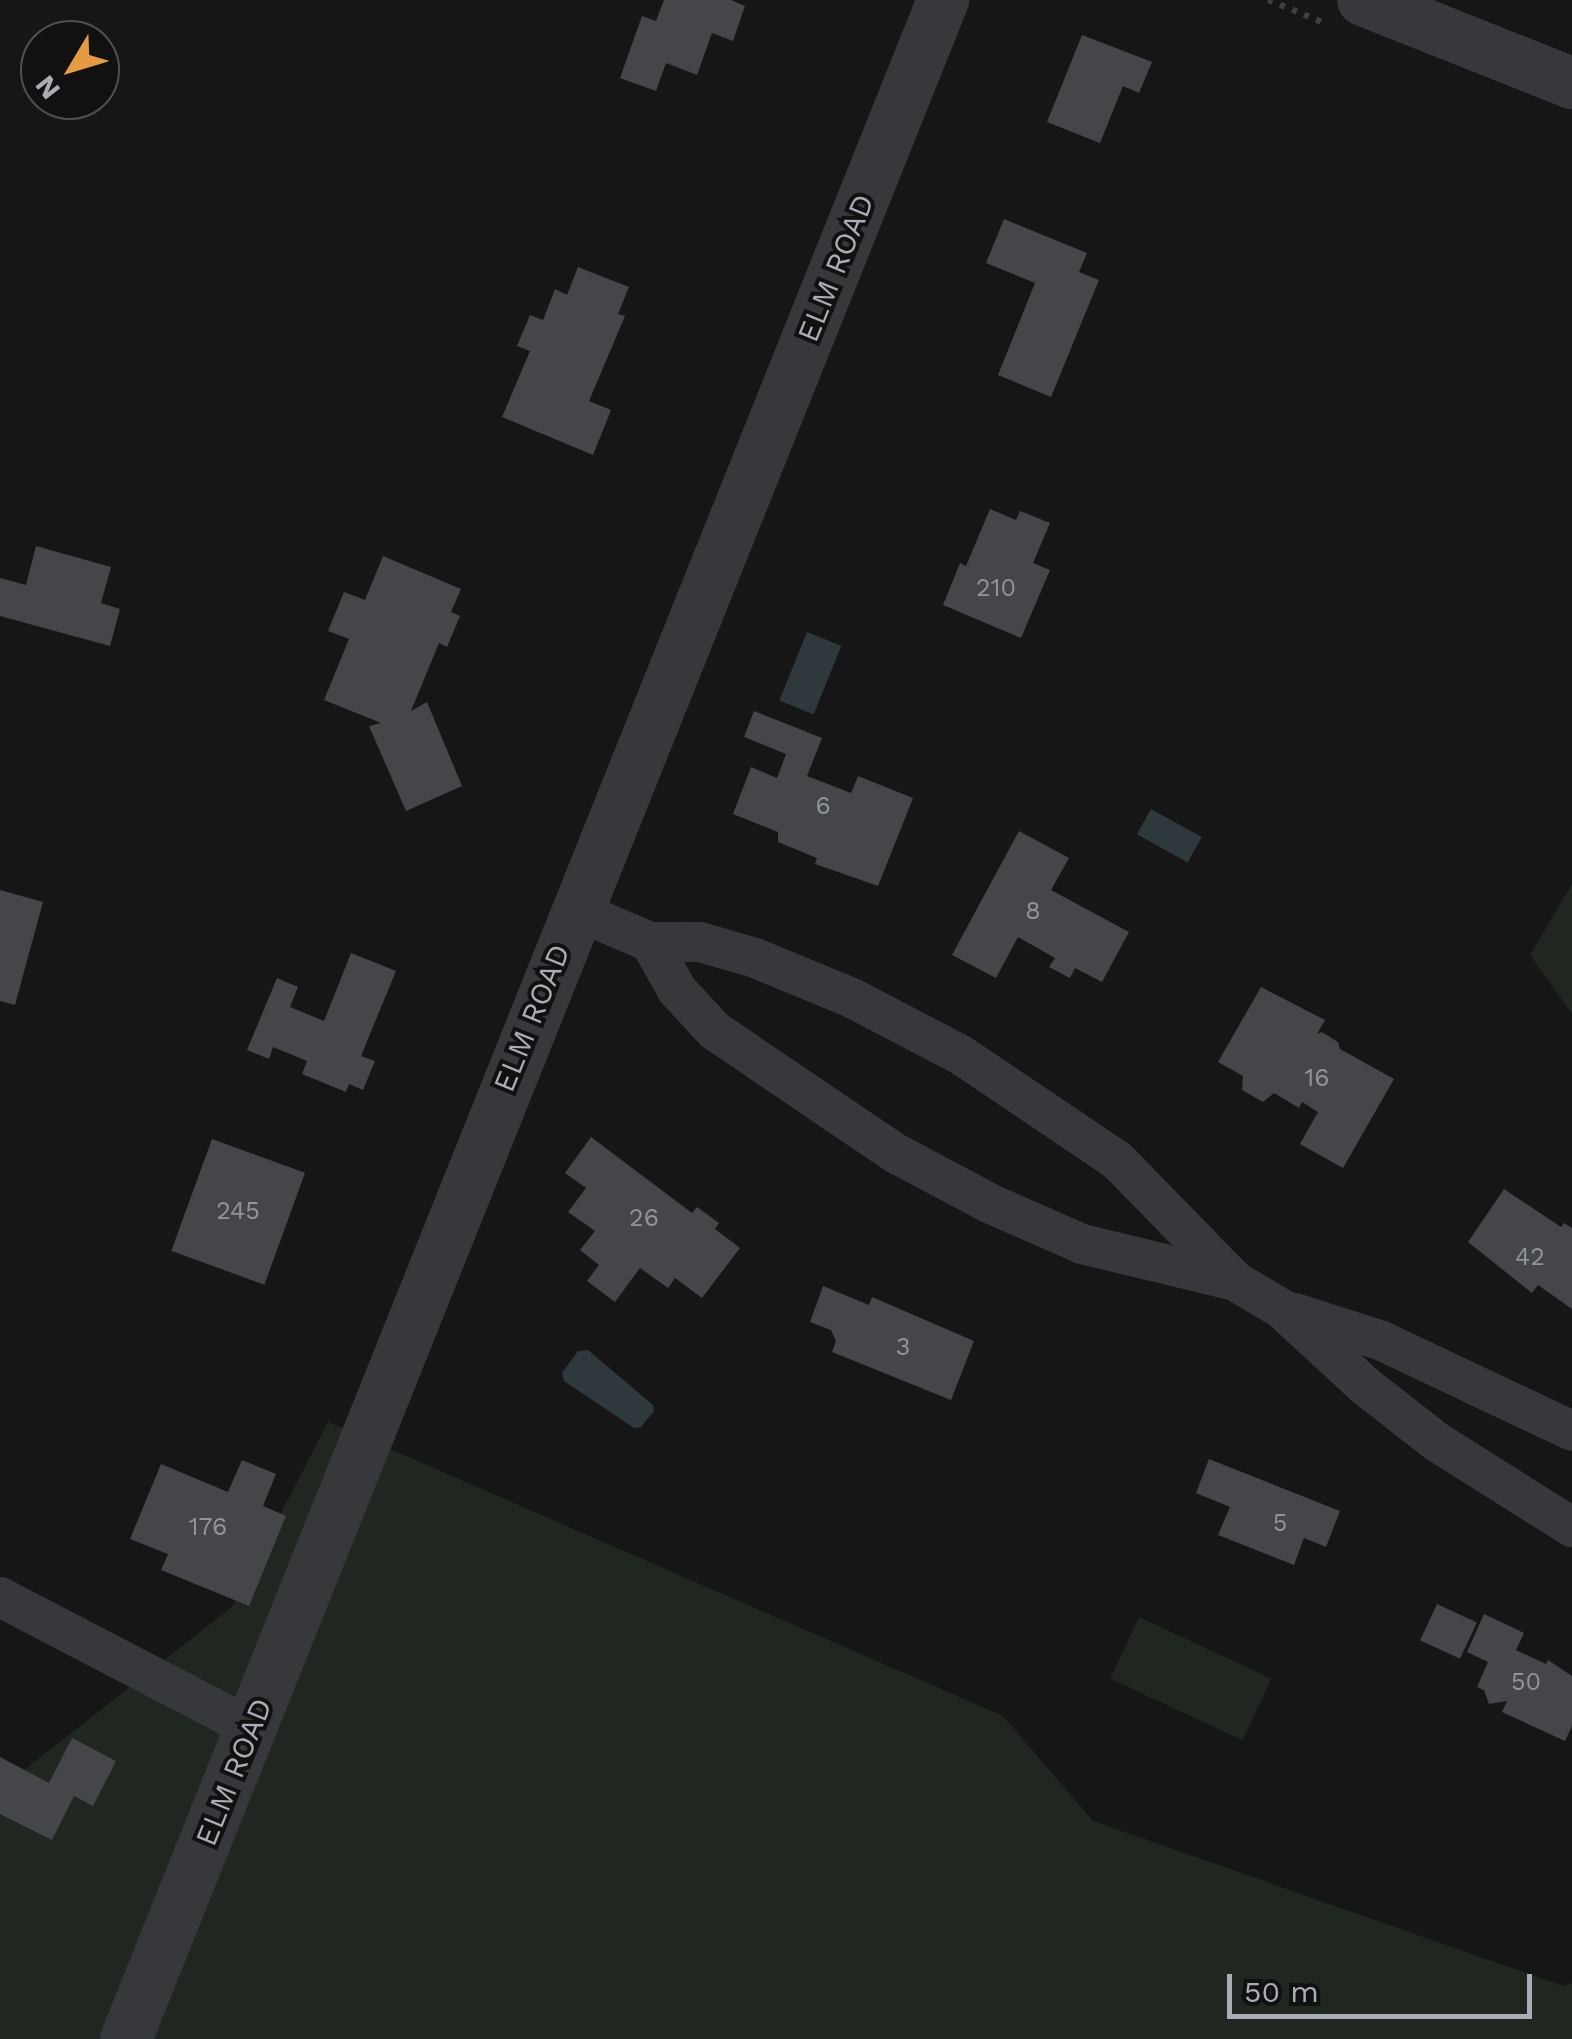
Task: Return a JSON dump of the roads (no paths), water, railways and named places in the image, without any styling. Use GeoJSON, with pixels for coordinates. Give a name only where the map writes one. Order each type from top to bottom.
{"type":"FeatureCollection","features":[{"type":"Feature","properties":{"kind":"street","name":"ELM ROAD"},"geometry":{"type":"LineString","coordinates":[[126,2039],[575,910],[943,0]]}},
{"type":"Feature","properties":{"kind":"street"},"geometry":{"type":"LineString","coordinates":[[1362,0],[1572,83]]}},
{"type":"Feature","properties":{"kind":"street"},"geometry":{"type":"LineString","coordinates":[[575,910],[650,942],[700,942],[755,958],[852,998],[962,1054],[1118,1161],[1235,1281],[1282,1309],[1364,1385],[1437,1442],[1572,1527]]}},
{"type":"Feature","properties":{"kind":"street"},"geometry":{"type":"LineString","coordinates":[[650,942],[677,990],[715,1031],[897,1154],[991,1204],[1082,1244],[1235,1281]]}},
{"type":"Feature","properties":{"kind":"street"},"geometry":{"type":"LineString","coordinates":[[1282,1309],[1382,1341],[1572,1430]]}},
{"type":"Feature","properties":{"kind":"street"},"geometry":{"type":"LineString","coordinates":[[0,1596],[252,1728]]}}]}
